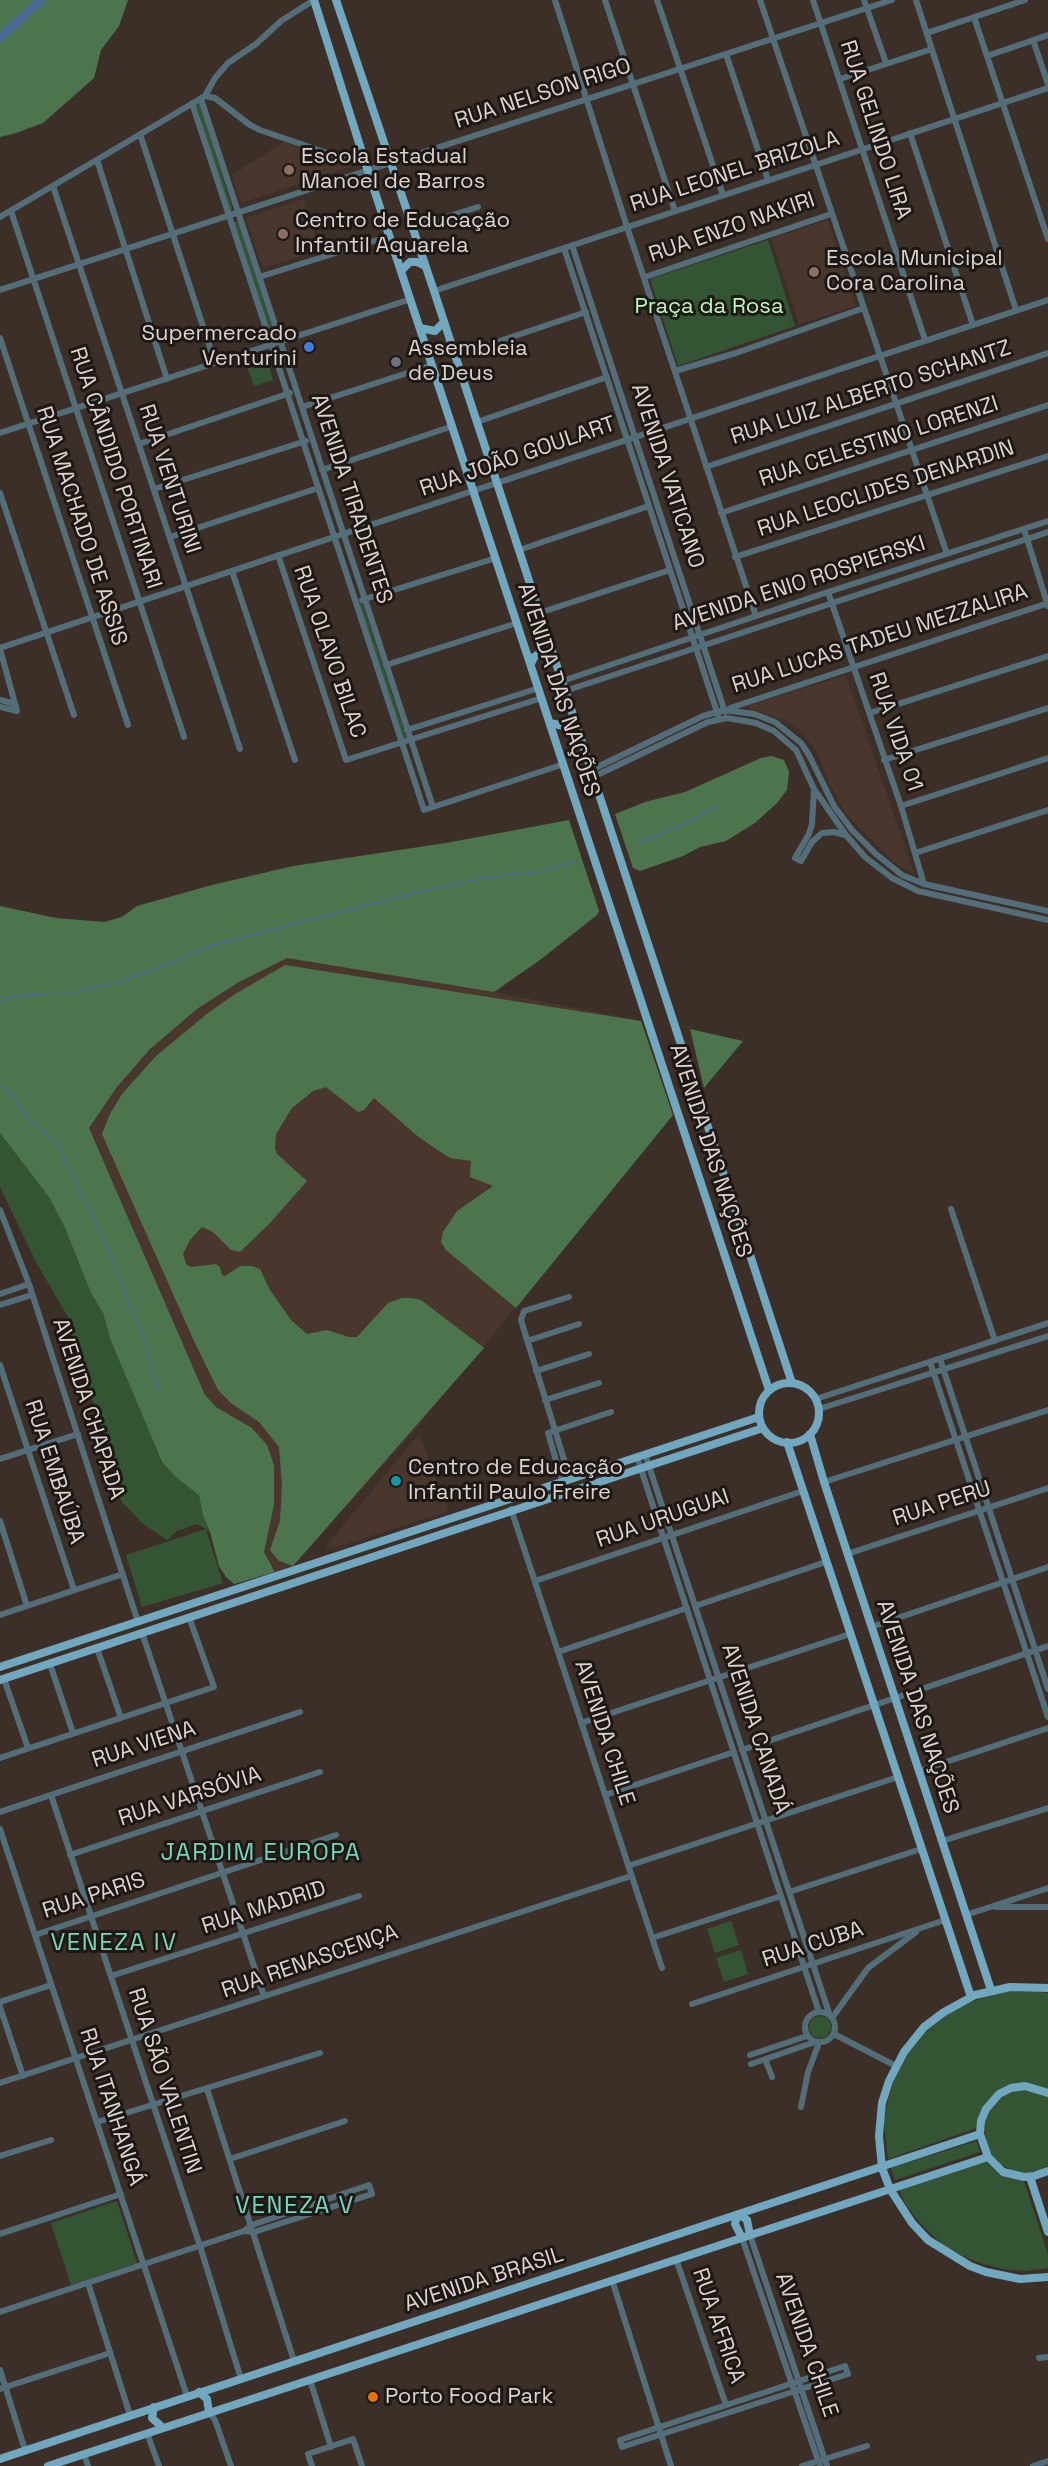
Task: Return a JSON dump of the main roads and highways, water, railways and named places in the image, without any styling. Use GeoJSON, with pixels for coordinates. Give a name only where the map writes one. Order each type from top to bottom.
{"type":"FeatureCollection","features":[{"type":"Feature","properties":{"kind":"main road","name":"AVENIDA DAS NAÇÕES"},"geometry":{"type":"LineString","coordinates":[[314,0],[367,170],[769,1390]]}},
{"type":"Feature","properties":{"kind":"main road","name":"AVENIDA DAS NAÇÕES"},"geometry":{"type":"LineString","coordinates":[[336,0],[434,291],[792,1383]]}},
{"type":"Feature","properties":{"kind":"main road"},"geometry":{"type":"LineString","coordinates":[[401,271],[410,262],[417,262],[425,266]]}},
{"type":"Feature","properties":{"kind":"main road"},"geometry":{"type":"LineString","coordinates":[[420,328],[435,331],[444,322]]}},
{"type":"Feature","properties":{"kind":"main road"},"geometry":{"type":"LineString","coordinates":[[531,664],[533,658],[540,653],[554,656]]}},
{"type":"Feature","properties":{"kind":"main road"},"geometry":{"type":"LineString","coordinates":[[550,723],[564,726],[573,716]]}},
{"type":"Feature","properties":{"kind":"main road"},"geometry":{"type":"LineString","coordinates":[[792,1383],[801,1386],[816,1399],[819,1409],[818,1418],[810,1434],[800,1441],[787,1442],[773,1438],[763,1428],[759,1417],[761,1402],[769,1390],[792,1383]]}},
{"type":"Feature","properties":{"kind":"main road"},"geometry":{"type":"LineString","coordinates":[[0,1666],[759,1417]]}},
{"type":"Feature","properties":{"kind":"main road"},"geometry":{"type":"LineString","coordinates":[[2,1680],[511,1509],[763,1428]]}},
{"type":"Feature","properties":{"kind":"main road","name":"AVENIDA DAS NAÇÕES"},"geometry":{"type":"LineString","coordinates":[[810,1434],[847,1554],[991,1990]]}},
{"type":"Feature","properties":{"kind":"main road","name":"AVENIDA DAS NAÇÕES"},"geometry":{"type":"LineString","coordinates":[[787,1442],[971,1997]]}},
{"type":"Feature","properties":{"kind":"main road"},"geometry":{"type":"LineString","coordinates":[[138,1622],[144,1622],[147,1625],[146,1631],[142,1633]]}},
{"type":"Feature","properties":{"kind":"main road"},"geometry":{"type":"LineString","coordinates":[[1048,1988],[1027,1986],[991,1990],[971,1997],[944,2012],[924,2027],[896,2066],[882,2103],[879,2121],[882,2168],[890,2189],[912,2223],[928,2240],[970,2266],[1001,2277],[1020,2279],[1048,2277]]}},
{"type":"Feature","properties":{"kind":"main road"},"geometry":{"type":"LineString","coordinates":[[1048,2092],[1025,2086],[1011,2088],[999,2094],[983,2115],[980,2134],[987,2157],[1003,2172],[1013,2176],[1030,2177],[1048,2171]]}},
{"type":"Feature","properties":{"kind":"main road","name":"AVENIDA BRASIL"},"geometry":{"type":"LineString","coordinates":[[0,2459],[980,2134]]}},
{"type":"Feature","properties":{"kind":"main road","name":"AVENIDA BRASIL"},"geometry":{"type":"LineString","coordinates":[[48,2466],[987,2157]]}},
{"type":"Feature","properties":{"kind":"main road"},"geometry":{"type":"LineString","coordinates":[[1030,2177],[1048,2232]]}},
{"type":"Feature","properties":{"kind":"main road"},"geometry":{"type":"LineString","coordinates":[[739,2215],[747,2220],[746,2236],[735,2224],[739,2215]]}},
{"type":"Feature","properties":{"kind":"main road"},"geometry":{"type":"LineString","coordinates":[[200,2392],[207,2399],[209,2412]]}},
{"type":"Feature","properties":{"kind":"main road"},"geometry":{"type":"LineString","coordinates":[[154,2407],[152,2418],[163,2428]]}},
{"type":"Feature","properties":{"kind":"waterway"},"geometry":{"type":"LineString","coordinates":[[0,38],[41,0]]}},
{"type":"Feature","properties":{"kind":"waterway"},"geometry":{"type":"LineString","coordinates":[[638,843],[676,828],[719,806]]}},
{"type":"Feature","properties":{"kind":"waterway"},"geometry":{"type":"LineString","coordinates":[[0,1002],[9,997],[72,993],[115,983],[166,965],[207,947],[397,897],[488,877],[543,871],[573,862]]}},
{"type":"Feature","properties":{"kind":"waterway"},"geometry":{"type":"LineString","coordinates":[[0,1085],[10,1092],[27,1117],[58,1145],[104,1239],[147,1347],[151,1369],[160,1391]]}},
{"type":"Feature","properties":{"kind":"place","name":"Escola Estadual Manoel de Barros"},"geometry":{"type":"Point","coordinates":[289,170]}},
{"type":"Feature","properties":{"kind":"place","name":"Centro de Educação Infantil Aquarela"},"geometry":{"type":"Point","coordinates":[283,234]}},
{"type":"Feature","properties":{"kind":"place","name":"Escola Municipal Cora Carolina"},"geometry":{"type":"Point","coordinates":[814,272]}},
{"type":"Feature","properties":{"kind":"place","name":"Supermercado Venturini"},"geometry":{"type":"Point","coordinates":[309,347]}},
{"type":"Feature","properties":{"kind":"place","name":"Assembleia de Deus"},"geometry":{"type":"Point","coordinates":[396,362]}},
{"type":"Feature","properties":{"kind":"place","name":"Centro de Educação Infantil Paulo Freire"},"geometry":{"type":"Point","coordinates":[396,1481]}},
{"type":"Feature","properties":{"kind":"place","name":"Porto Food Park"},"geometry":{"type":"Point","coordinates":[373,2397]}},
{"type":"Feature","properties":{"kind":"district","name":"JARDIM EUROPA"},"geometry":{"type":"Point","coordinates":[261,1853]}},
{"type":"Feature","properties":{"kind":"district","name":"VENEZA IV"},"geometry":{"type":"Point","coordinates":[114,1943]}},
{"type":"Feature","properties":{"kind":"district","name":"VENEZA V"},"geometry":{"type":"Point","coordinates":[295,2206]}},
{"type":"Feature","properties":{"kind":"park label","name":"Praça da Rosa"},"geometry":{"type":"Point","coordinates":[709,307]}}]}
